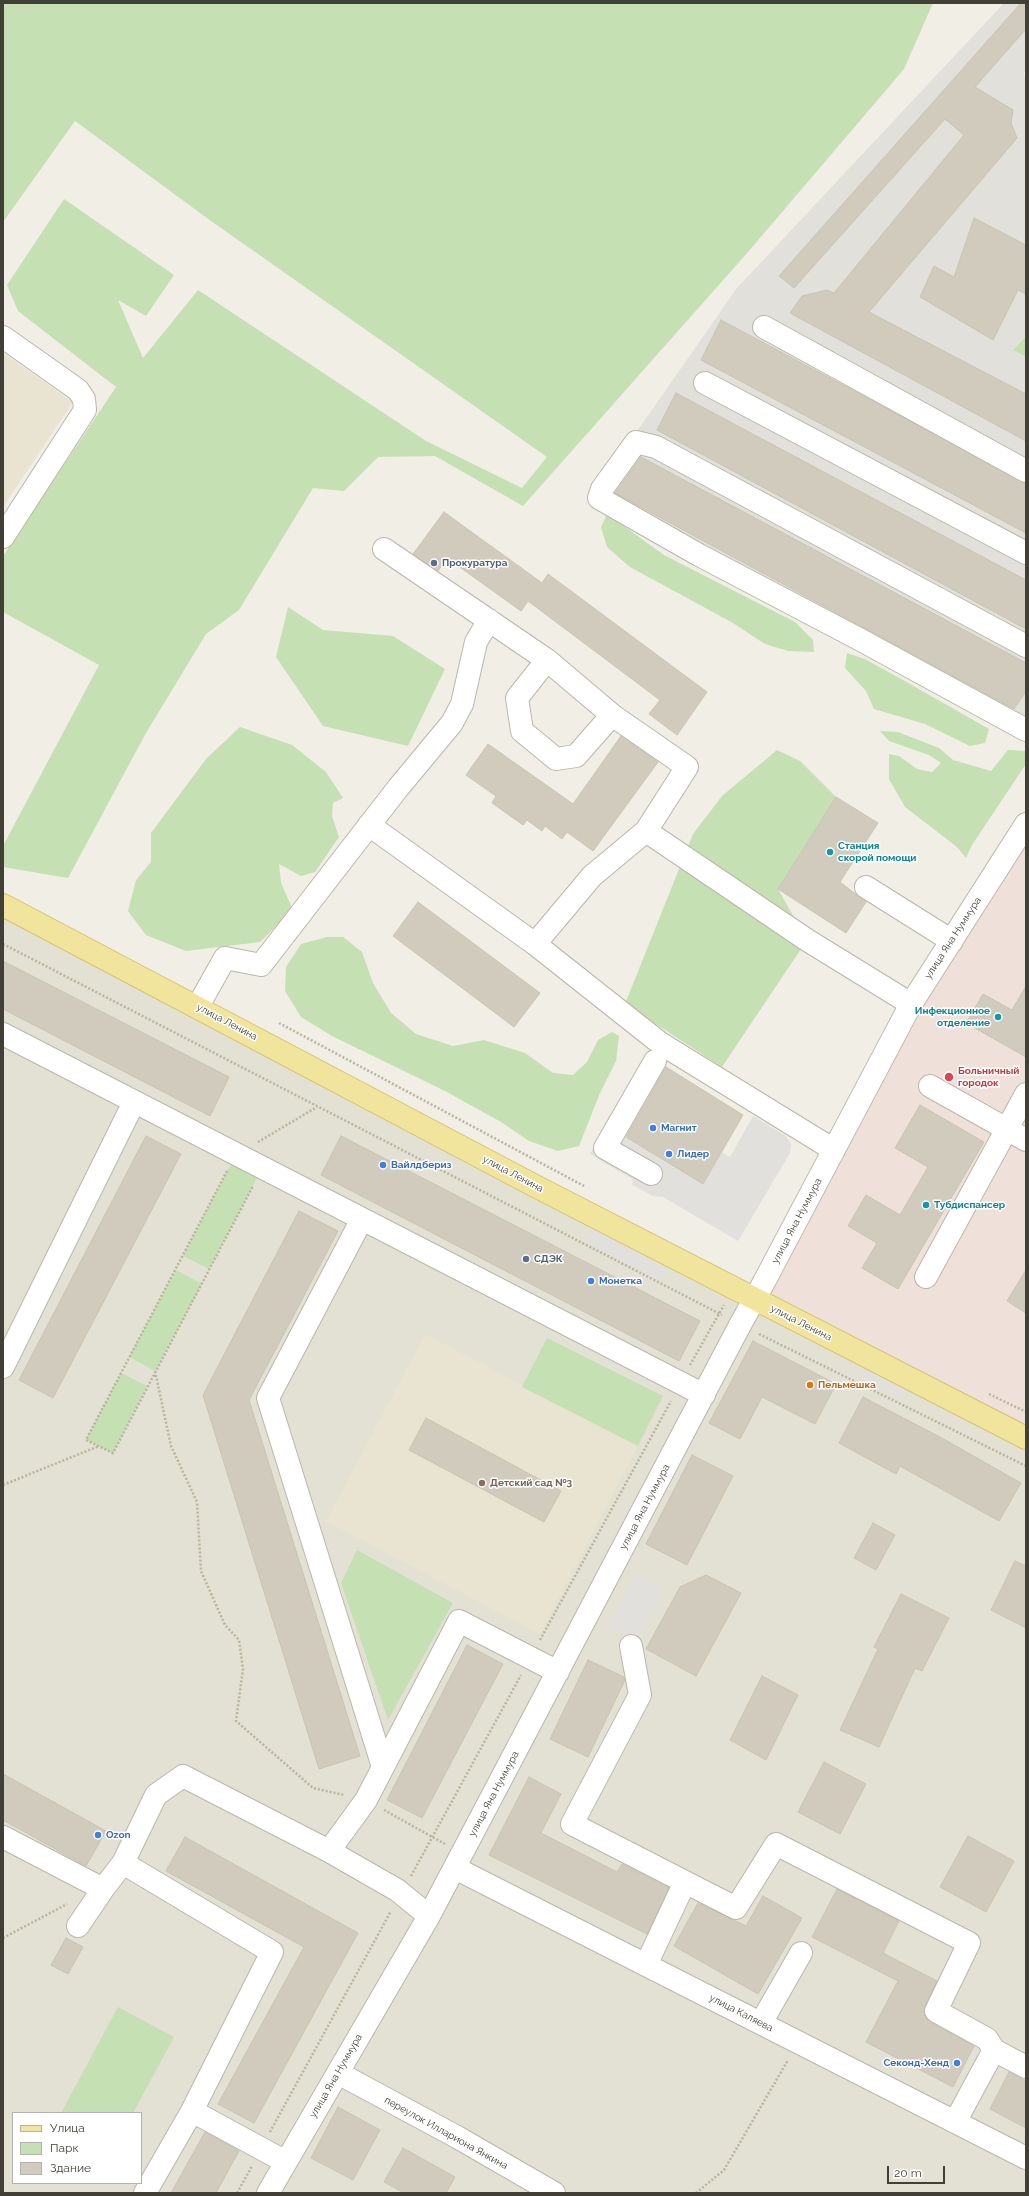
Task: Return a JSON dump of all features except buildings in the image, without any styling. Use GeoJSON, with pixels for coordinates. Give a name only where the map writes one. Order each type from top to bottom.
{"type":"FeatureCollection","features":[{"type":"Feature","properties":{"kind":"main road","name":"улица Ленина"},"geometry":{"type":"LineString","coordinates":[[3,905],[198,1006],[732,1288],[1026,1438]]}},
{"type":"Feature","properties":{"kind":"street"},"geometry":{"type":"LineString","coordinates":[[764,327],[1026,471]]}},
{"type":"Feature","properties":{"kind":"street"},"geometry":{"type":"LineString","coordinates":[[3,337],[78,390],[84,400],[85,410],[3,537]]}},
{"type":"Feature","properties":{"kind":"street"},"geometry":{"type":"LineString","coordinates":[[705,383],[1026,553]]}},
{"type":"Feature","properties":{"kind":"street"},"geometry":{"type":"LineString","coordinates":[[1026,646],[656,447],[636,442],[602,489],[599,498],[699,555],[859,639],[1026,730]]}},
{"type":"Feature","properties":{"kind":"street"},"geometry":{"type":"LineString","coordinates":[[384,549],[547,660],[612,715],[687,767],[646,831],[592,876],[535,944]]}},
{"type":"Feature","properties":{"kind":"street"},"geometry":{"type":"LineString","coordinates":[[198,1006],[225,958],[261,965],[369,825],[452,723],[462,704],[476,642],[489,620]]}},
{"type":"Feature","properties":{"kind":"street"},"geometry":{"type":"LineString","coordinates":[[547,660],[517,698],[522,731],[556,759],[576,756],[612,715]]}},
{"type":"Feature","properties":{"kind":"street","name":"улица Яна Нуммура"},"geometry":{"type":"LineString","coordinates":[[268,2193],[429,1916],[459,1861],[740,1325],[911,1004],[1026,824]]}},
{"type":"Feature","properties":{"kind":"street"},"geometry":{"type":"LineString","coordinates":[[369,825],[535,944],[660,1043],[834,1150]]}},
{"type":"Feature","properties":{"kind":"street"},"geometry":{"type":"LineString","coordinates":[[646,831],[807,940],[911,1004]]}},
{"type":"Feature","properties":{"kind":"street"},"geometry":{"type":"LineString","coordinates":[[866,887],[952,941]]}},
{"type":"Feature","properties":{"kind":"street"},"geometry":{"type":"LineString","coordinates":[[4,1036],[704,1395]]}},
{"type":"Feature","properties":{"kind":"street"},"geometry":{"type":"LineString","coordinates":[[651,1174],[605,1148],[655,1061]]}},
{"type":"Feature","properties":{"kind":"street"},"geometry":{"type":"LineString","coordinates":[[930,1086],[1026,1140]]}},
{"type":"Feature","properties":{"kind":"street"},"geometry":{"type":"LineString","coordinates":[[926,1277],[1006,1128],[1026,1094]]}},
{"type":"Feature","properties":{"kind":"street"},"geometry":{"type":"LineString","coordinates":[[3,1366],[134,1102]]}},
{"type":"Feature","properties":{"kind":"street"},"geometry":{"type":"LineString","coordinates":[[362,1219],[268,1398],[383,1767]]}},
{"type":"Feature","properties":{"kind":"street"},"geometry":{"type":"LineString","coordinates":[[329,1851],[366,1800],[459,1621],[558,1672]]}},
{"type":"Feature","properties":{"kind":"street"},"geometry":{"type":"LineString","coordinates":[[631,1646],[640,1695],[572,1824],[736,1908],[776,1844],[969,1943],[936,2011],[987,2039],[994,2050],[1026,2067]]}},
{"type":"Feature","properties":{"kind":"street"},"geometry":{"type":"LineString","coordinates":[[78,1926],[123,1864],[156,1795],[184,1776],[329,1851],[401,1893],[429,1916]]}},
{"type":"Feature","properties":{"kind":"street"},"geometry":{"type":"LineString","coordinates":[[3,1837],[100,1894]]}},
{"type":"Feature","properties":{"kind":"street","name":"улица Каляева"},"geometry":{"type":"LineString","coordinates":[[459,1861],[646,1965],[1026,2158]]}},
{"type":"Feature","properties":{"kind":"street"},"geometry":{"type":"LineString","coordinates":[[123,1864],[272,1952],[192,2111],[145,2193]]}},
{"type":"Feature","properties":{"kind":"street"},"geometry":{"type":"LineString","coordinates":[[646,1965],[686,1882]]}},
{"type":"Feature","properties":{"kind":"street"},"geometry":{"type":"LineString","coordinates":[[761,2023],[801,1953]]}},
{"type":"Feature","properties":{"kind":"street"},"geometry":{"type":"LineString","coordinates":[[956,2122],[994,2050]]}},
{"type":"Feature","properties":{"kind":"street","name":"переулок Иллариона Янкина"},"geometry":{"type":"LineString","coordinates":[[338,2073],[457,2137],[554,2193]]}},
{"type":"Feature","properties":{"kind":"street"},"geometry":{"type":"LineString","coordinates":[[192,2111],[286,2162]]}},
{"type":"Feature","properties":{"kind":"path"},"geometry":{"type":"LineString","coordinates":[[3,944],[740,1325],[1026,1466]]}},
{"type":"Feature","properties":{"kind":"path"},"geometry":{"type":"LineString","coordinates":[[279,1023],[589,1188]]}},
{"type":"Feature","properties":{"kind":"path"},"geometry":{"type":"LineString","coordinates":[[262,1168],[113,1453],[86,1440],[236,1155],[317,1107]]}},
{"type":"Feature","properties":{"kind":"path"},"geometry":{"type":"LineString","coordinates":[[237,2193],[732,1288]]}},
{"type":"Feature","properties":{"kind":"path"},"geometry":{"type":"LineString","coordinates":[[156,1371],[171,1446],[197,1502],[201,1571],[225,1625],[239,1640],[243,1669],[236,1721],[313,1788],[366,1800],[432,1837],[459,1861]]}},
{"type":"Feature","properties":{"kind":"path"},"geometry":{"type":"LineString","coordinates":[[984,1391],[1026,1412]]}},
{"type":"Feature","properties":{"kind":"path"},"geometry":{"type":"LineString","coordinates":[[3,1485],[99,1446]]}},
{"type":"Feature","properties":{"kind":"path"},"geometry":{"type":"LineString","coordinates":[[3,1938],[75,1900],[100,1894]]}},
{"type":"Feature","properties":{"kind":"path"},"geometry":{"type":"LineString","coordinates":[[696,2193],[724,2170],[792,2053]]}},
{"type":"Feature","properties":{"kind":"shaded area"},"geometry":{"type":"Polygon","coordinates":[[[1004,3],[1026,3],[1026,70],[1024,73],[1026,82],[1026,336],[1013,350],[1026,357],[1026,740],[596,490],[737,288],[1004,3]]]}},
{"type":"Feature","properties":{"kind":"shaded area"},"geometry":{"type":"Polygon","coordinates":[[[3,353],[73,402],[3,507],[3,353]]]}},
{"type":"Feature","properties":{"kind":"shaded area","name":"Больничный городок"},"geometry":{"type":"Polygon","coordinates":[[[1026,824],[1026,1438],[754,1299],[1026,824]]]}},
{"type":"Feature","properties":{"kind":"shaded area"},"geometry":{"type":"Polygon","coordinates":[[[3,905],[1026,1438],[1026,2193],[3,2193],[3,905]]]}},
{"type":"Feature","properties":{"kind":"shaded area"},"geometry":{"type":"Polygon","coordinates":[[[646,1056],[624,1136],[703,1184],[722,1152],[730,1157],[753,1116],[786,1136],[791,1144],[790,1153],[738,1241],[663,1197],[653,1196],[632,1185],[633,1180],[629,1177],[590,1154],[646,1056]]]}},
{"type":"Feature","properties":{"kind":"shaded area"},"geometry":{"type":"Polygon","coordinates":[[[592,1224],[673,1266],[656,1279],[589,1244],[592,1224]]]}},
{"type":"Feature","properties":{"kind":"shaded area","name":"Детский сад №3"},"geometry":{"type":"Polygon","coordinates":[[[425,1334],[638,1446],[540,1634],[326,1521],[425,1334]]]}},
{"type":"Feature","properties":{"kind":"shaded area"},"geometry":{"type":"Polygon","coordinates":[[[861,1361],[916,1388],[899,1397],[865,1380],[861,1361]]]}},
{"type":"Feature","properties":{"kind":"shaded area"},"geometry":{"type":"Polygon","coordinates":[[[636,1576],[663,1589],[636,1641],[609,1627],[636,1576]]]}},
{"type":"Feature","properties":{"kind":"green space"},"geometry":{"type":"Polygon","coordinates":[[[3,3],[933,3],[904,69],[748,252],[523,506],[435,456],[378,457],[344,491],[313,488],[239,610],[206,634],[146,733],[68,878],[3,867],[3,846],[99,665],[3,612],[3,556],[116,387],[18,311],[7,285],[64,199],[174,275],[146,316],[118,300],[143,358],[198,290],[426,441],[522,488],[547,457],[211,221],[75,121],[3,222],[3,3]]]}},
{"type":"Feature","properties":{"kind":"green space"},"geometry":{"type":"Polygon","coordinates":[[[1026,336],[1026,357],[1013,350],[1026,336]]]}},
{"type":"Feature","properties":{"kind":"green space"},"geometry":{"type":"Polygon","coordinates":[[[607,514],[664,555],[795,622],[813,640],[814,652],[788,651],[765,644],[733,623],[630,567],[607,547],[601,527],[607,514]]]}},
{"type":"Feature","properties":{"kind":"green space"},"geometry":{"type":"Polygon","coordinates":[[[288,607],[323,630],[393,636],[445,669],[408,746],[323,726],[276,657],[288,607]]]}},
{"type":"Feature","properties":{"kind":"green space"},"geometry":{"type":"Polygon","coordinates":[[[847,653],[865,659],[989,729],[985,743],[970,746],[925,724],[874,709],[866,691],[845,668],[847,653]]]}},
{"type":"Feature","properties":{"kind":"green space"},"geometry":{"type":"Polygon","coordinates":[[[240,727],[292,745],[326,772],[343,798],[333,803],[332,816],[339,837],[315,872],[301,876],[279,864],[281,883],[293,910],[260,942],[186,951],[146,935],[128,911],[136,880],[151,862],[151,833],[206,759],[240,727]]]}},
{"type":"Feature","properties":{"kind":"green space"},"geometry":{"type":"Polygon","coordinates":[[[880,731],[898,732],[939,748],[953,760],[991,771],[1008,750],[1026,751],[1026,764],[972,845],[966,858],[957,847],[905,807],[889,779],[889,754],[899,756],[917,769],[932,772],[941,763],[929,755],[889,741],[880,731]]]}},
{"type":"Feature","properties":{"kind":"green space"},"geometry":{"type":"Polygon","coordinates":[[[777,750],[800,761],[836,797],[778,889],[807,940],[722,1067],[625,1004],[693,834],[722,796],[777,750]]]}},
{"type":"Feature","properties":{"kind":"green space"},"geometry":{"type":"Polygon","coordinates":[[[327,937],[343,937],[362,952],[373,983],[391,1013],[416,1034],[453,1046],[484,1040],[525,1053],[553,1073],[573,1075],[587,1062],[598,1040],[612,1032],[619,1036],[616,1061],[600,1093],[579,1146],[558,1151],[529,1141],[501,1122],[445,1091],[332,1036],[301,1017],[285,991],[286,967],[301,944],[327,937]]]}},
{"type":"Feature","properties":{"kind":"green space"},"geometry":{"type":"Polygon","coordinates":[[[233,1160],[259,1174],[209,1269],[183,1256],[233,1160]]]}},
{"type":"Feature","properties":{"kind":"green space"},"geometry":{"type":"Polygon","coordinates":[[[176,1270],[202,1284],[155,1371],[129,1357],[176,1270]]]}},
{"type":"Feature","properties":{"kind":"green space"},"geometry":{"type":"Polygon","coordinates":[[[547,1338],[663,1396],[638,1446],[522,1387],[547,1338]]]}},
{"type":"Feature","properties":{"kind":"green space"},"geometry":{"type":"Polygon","coordinates":[[[121,1373],[147,1386],[113,1453],[86,1440],[121,1373]]]}},
{"type":"Feature","properties":{"kind":"green space"},"geometry":{"type":"Polygon","coordinates":[[[357,1550],[453,1603],[388,1720],[341,1583],[357,1550]]]}},
{"type":"Feature","properties":{"kind":"green space"},"geometry":{"type":"Polygon","coordinates":[[[118,2007],[174,2037],[134,2112],[62,2112],[118,2007]]]}},
{"type":"Feature","properties":{"kind":"place","name":"Прокуратура"},"geometry":{"type":"Point","coordinates":[434,563]}},
{"type":"Feature","properties":{"kind":"place","name":"Станция скорой помощи"},"geometry":{"type":"Point","coordinates":[830,852]}},
{"type":"Feature","properties":{"kind":"place","name":"Инфекционное отделение"},"geometry":{"type":"Point","coordinates":[998,1017]}},
{"type":"Feature","properties":{"kind":"place","name":"Больничный городок"},"geometry":{"type":"Point","coordinates":[949,1077]}},
{"type":"Feature","properties":{"kind":"place","name":"Магнит"},"geometry":{"type":"Point","coordinates":[653,1128]}},
{"type":"Feature","properties":{"kind":"place","name":"Лидер"},"geometry":{"type":"Point","coordinates":[669,1154]}},
{"type":"Feature","properties":{"kind":"place","name":"Вайлдбериз"},"geometry":{"type":"Point","coordinates":[383,1165]}},
{"type":"Feature","properties":{"kind":"place","name":"Тубдиспансер"},"geometry":{"type":"Point","coordinates":[926,1205]}},
{"type":"Feature","properties":{"kind":"place","name":"СДЭК"},"geometry":{"type":"Point","coordinates":[526,1259]}},
{"type":"Feature","properties":{"kind":"place","name":"Монетка"},"geometry":{"type":"Point","coordinates":[591,1281]}},
{"type":"Feature","properties":{"kind":"place","name":"Пельмешка"},"geometry":{"type":"Point","coordinates":[810,1385]}},
{"type":"Feature","properties":{"kind":"place","name":"Детский сад №3"},"geometry":{"type":"Point","coordinates":[482,1483]}},
{"type":"Feature","properties":{"kind":"place","name":"Ozon"},"geometry":{"type":"Point","coordinates":[98,1835]}},
{"type":"Feature","properties":{"kind":"place","name":"Секонд-Хенд"},"geometry":{"type":"Point","coordinates":[957,2063]}}]}
